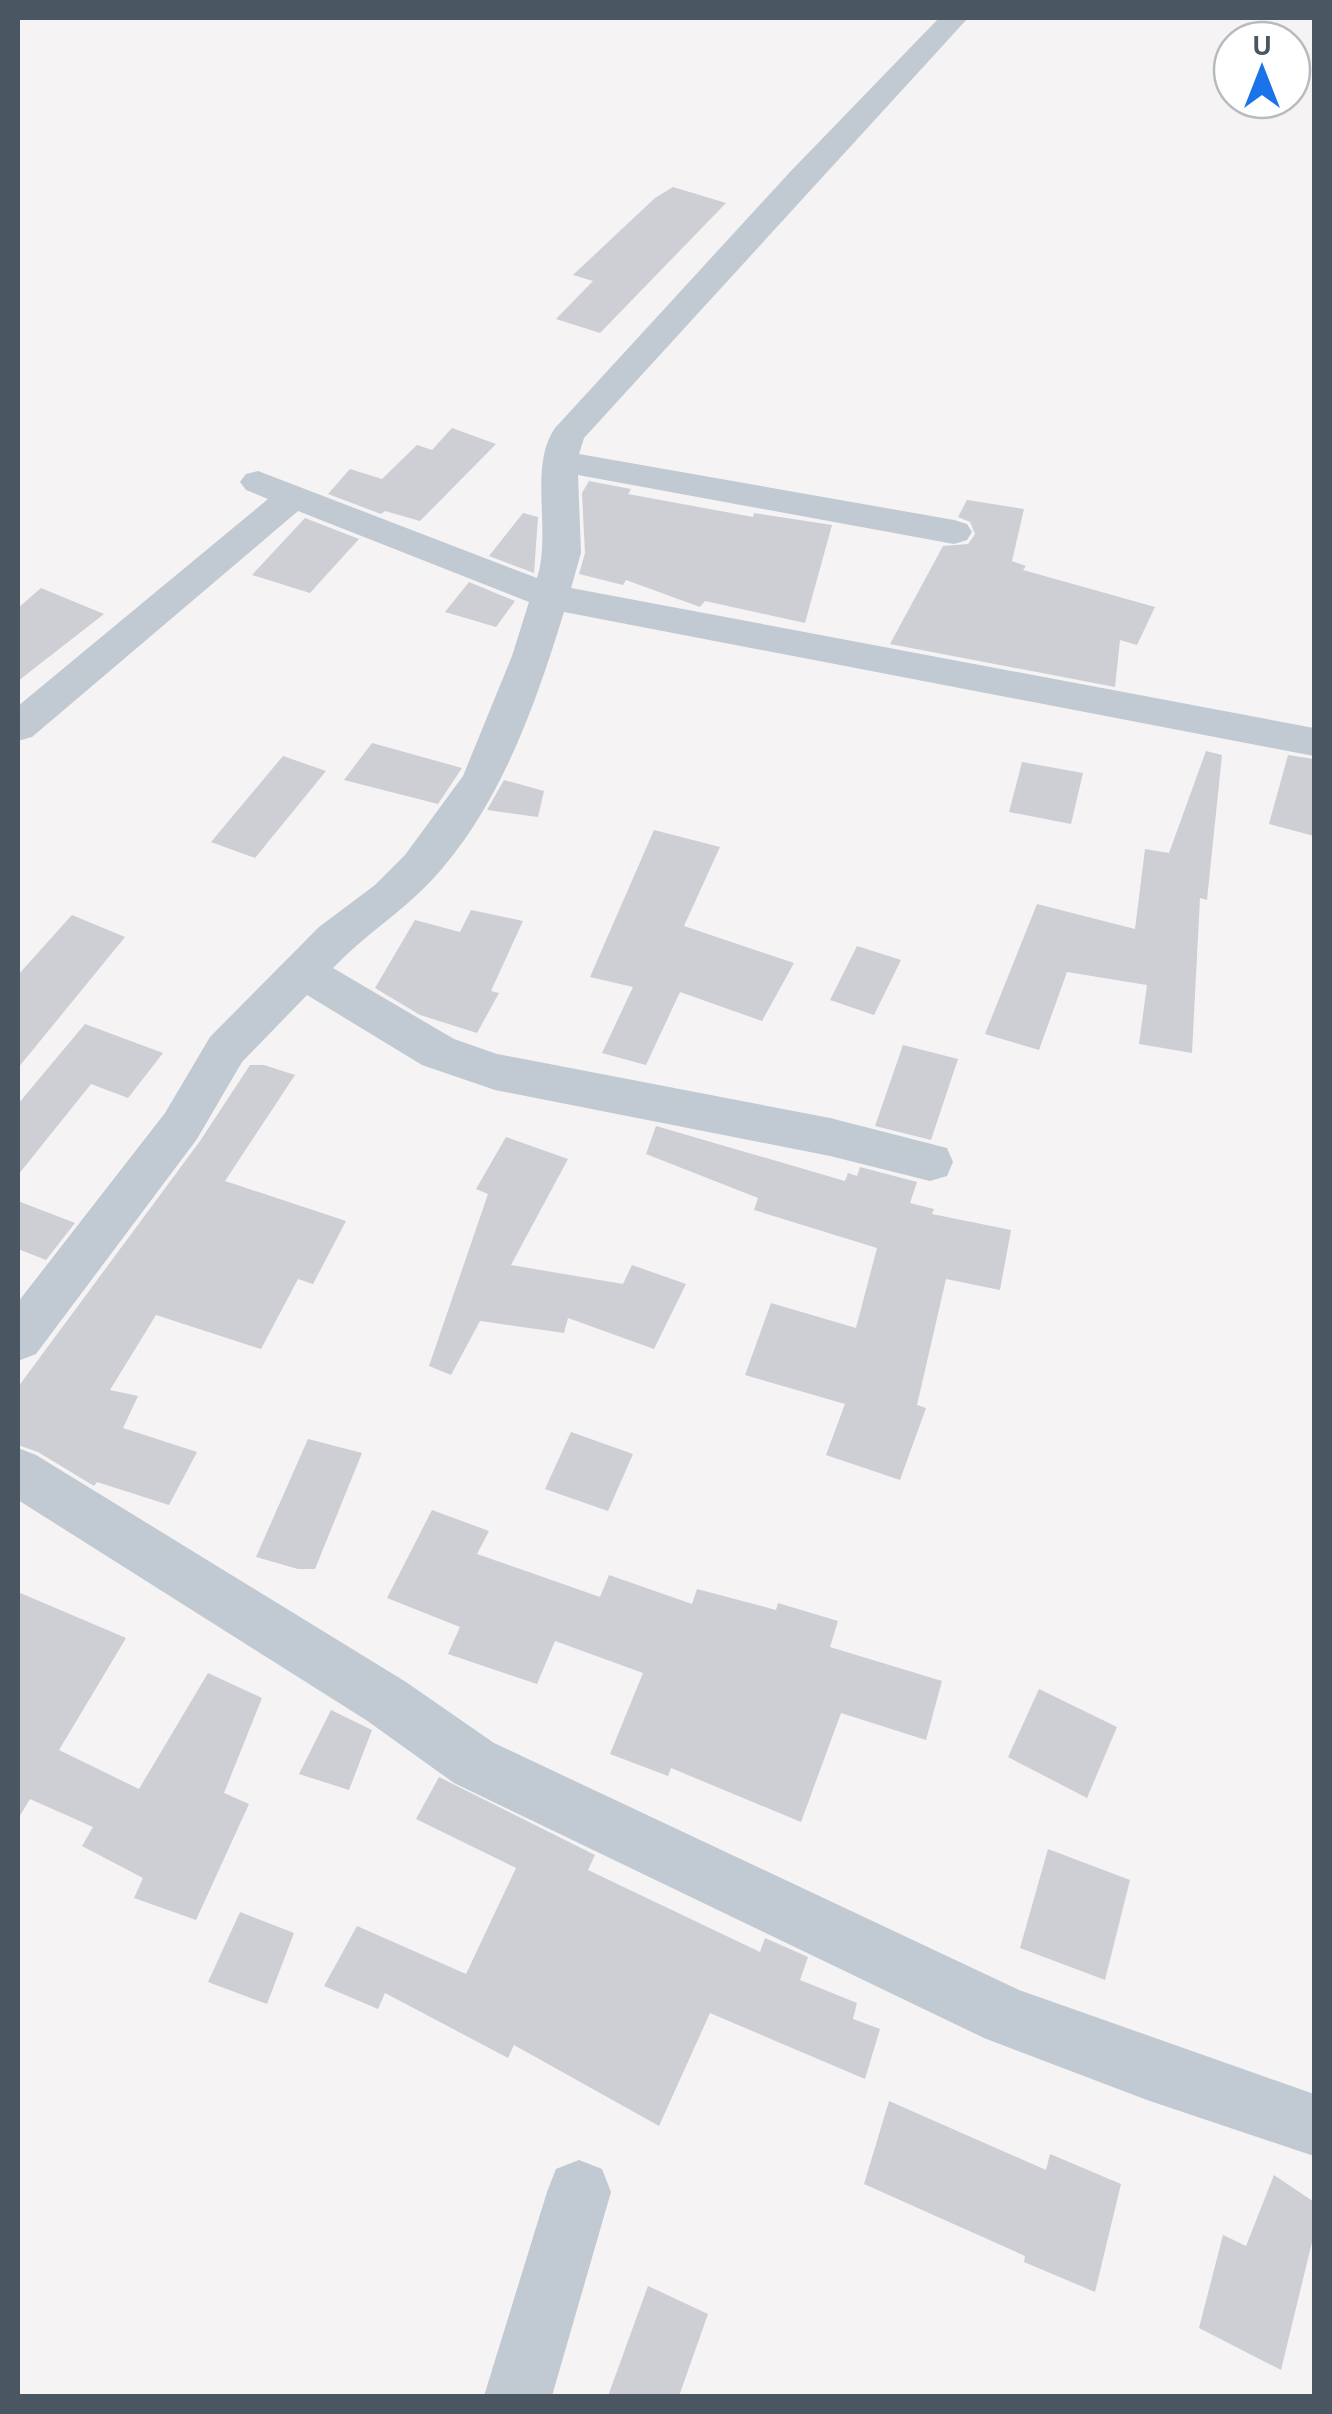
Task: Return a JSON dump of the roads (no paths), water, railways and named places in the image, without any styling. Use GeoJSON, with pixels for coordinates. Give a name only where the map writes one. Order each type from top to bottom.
{"type":"FeatureCollection","features":[{"type":"Feature","properties":{"kind":"street"},"geometry":{"type":"LineString","coordinates":[[18,1339],[181,1126],[206,1090],[226,1050],[334,939],[390,896],[434,851],[480,781],[550,597],[563,552],[560,461],[567,436],[788,192],[954,18]]}},
{"type":"Feature","properties":{"kind":"street"},"geometry":{"type":"LineString","coordinates":[[560,461],[954,532]]}},
{"type":"Feature","properties":{"kind":"street"},"geometry":{"type":"LineString","coordinates":[[258,482],[550,597],[1314,742]]}},
{"type":"Feature","properties":{"kind":"street"},"geometry":{"type":"LineString","coordinates":[[18,727],[294,496]]}},
{"type":"Feature","properties":{"kind":"street"},"geometry":{"type":"LineString","coordinates":[[302,970],[377,1019],[438,1052],[495,1072],[830,1137],[930,1162]]}},
{"type":"Feature","properties":{"kind":"street"},"geometry":{"type":"LineString","coordinates":[[18,1472],[386,1701],[474,1763],[1006,2016],[1147,2070],[1314,2125]]}},
{"type":"Feature","properties":{"kind":"street"},"geometry":{"type":"LineString","coordinates":[[518,2396],[579,2192]]}}]}
